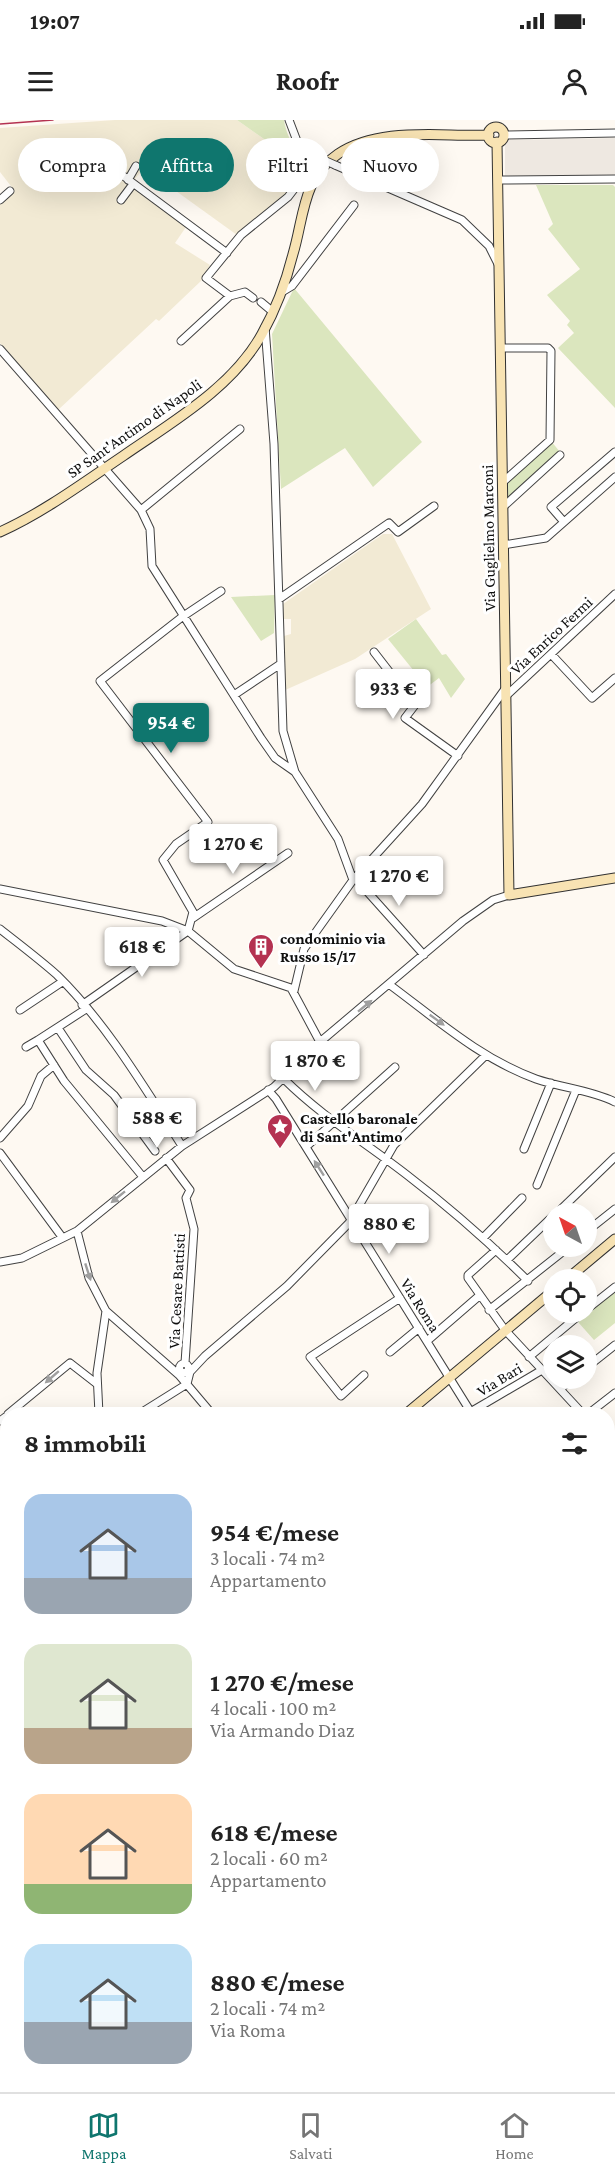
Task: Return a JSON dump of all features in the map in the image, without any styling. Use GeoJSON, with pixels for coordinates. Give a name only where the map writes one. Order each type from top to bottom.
{"type":"FeatureCollection","features":[{"type":"Feature","properties":{"kind":"street"},"geometry":{"type":"LineString","coordinates":[[289,120],[297,141],[315,156],[336,160],[462,220],[489,246],[500,268]]}},
{"type":"Feature","properties":{"kind":"street"},"geometry":{"type":"LineString","coordinates":[[501,139],[615,133]]}},
{"type":"Feature","properties":{"kind":"street","name":"SP Sant'Antimo di Napoli"},"geometry":{"type":"LineString","coordinates":[[0,532],[33,517],[103,469],[217,387],[236,368],[265,327],[282,292],[309,186],[356,144],[379,137],[489,135],[491,141],[501,139]]}},
{"type":"Feature","properties":{"kind":"street","name":"Via Guglielmo Marconi"},"geometry":{"type":"LineString","coordinates":[[501,139],[498,180],[509,895]]}},
{"type":"Feature","properties":{"kind":"street"},"geometry":{"type":"LineString","coordinates":[[230,296],[206,278],[241,235],[288,197],[309,171],[336,160]]}},
{"type":"Feature","properties":{"kind":"street"},"geometry":{"type":"LineString","coordinates":[[120,200],[131,182],[136,166]]}},
{"type":"Feature","properties":{"kind":"street"},"geometry":{"type":"LineString","coordinates":[[127,179],[226,253]]}},
{"type":"Feature","properties":{"kind":"street"},"geometry":{"type":"LineString","coordinates":[[498,180],[615,179]]}},
{"type":"Feature","properties":{"kind":"street"},"geometry":{"type":"LineString","coordinates":[[0,200],[10,191]]}},
{"type":"Feature","properties":{"kind":"street"},"geometry":{"type":"LineString","coordinates":[[282,292],[292,286],[354,206]]}},
{"type":"Feature","properties":{"kind":"street"},"geometry":{"type":"LineString","coordinates":[[181,341],[230,296],[245,292],[253,298]]}},
{"type":"Feature","properties":{"kind":"street"},"geometry":{"type":"LineString","coordinates":[[261,302],[273,312]]}},
{"type":"Feature","properties":{"kind":"street"},"geometry":{"type":"LineString","coordinates":[[265,327],[273,432],[283,731],[295,772],[338,839],[354,879],[424,955]]}},
{"type":"Feature","properties":{"kind":"street"},"geometry":{"type":"LineString","coordinates":[[501,348],[548,348],[550,351],[550,440],[503,482]]}},
{"type":"Feature","properties":{"kind":"street"},"geometry":{"type":"LineString","coordinates":[[0,349],[141,510],[150,529],[152,566],[275,758],[295,772]]}},
{"type":"Feature","properties":{"kind":"street"},"geometry":{"type":"LineString","coordinates":[[141,510],[240,429]]}},
{"type":"Feature","properties":{"kind":"street"},"geometry":{"type":"LineString","coordinates":[[564,522],[551,507],[615,452]]}},
{"type":"Feature","properties":{"kind":"street"},"geometry":{"type":"LineString","coordinates":[[503,507],[560,455]]}},
{"type":"Feature","properties":{"kind":"street"},"geometry":{"type":"LineString","coordinates":[[504,545],[546,538],[615,477]]}},
{"type":"Feature","properties":{"kind":"street"},"geometry":{"type":"LineString","coordinates":[[279,599],[390,523],[398,532],[434,506]]}},
{"type":"Feature","properties":{"kind":"street","name":"SP Sant'Antimo di Napoli"},"geometry":{"type":"LineString","coordinates":[[0,528],[14,526]]}},
{"type":"Feature","properties":{"kind":"street"},"geometry":{"type":"LineString","coordinates":[[26,1047],[58,1028],[188,932],[193,918],[189,902],[163,860],[176,844],[208,822],[100,681],[182,616],[221,591]]}},
{"type":"Feature","properties":{"kind":"street","name":"Via Enrico Fermi"},"geometry":{"type":"LineString","coordinates":[[294,991],[304,949],[354,879],[422,804],[506,693],[615,594]]}},
{"type":"Feature","properties":{"kind":"street"},"geometry":{"type":"LineString","coordinates":[[374,652],[415,705],[405,718],[458,756]]}},
{"type":"Feature","properties":{"kind":"street"},"geometry":{"type":"LineString","coordinates":[[551,654],[592,698],[615,678]]}},
{"type":"Feature","properties":{"kind":"street"},"geometry":{"type":"LineString","coordinates":[[234,695],[279,665]]}},
{"type":"Feature","properties":{"kind":"street"},"geometry":{"type":"LineString","coordinates":[[193,918],[288,853]]}},
{"type":"Feature","properties":{"kind":"street"},"geometry":{"type":"LineString","coordinates":[[0,1262],[22,1258],[77,1231],[182,1146],[284,1079],[320,1042],[493,900],[509,895],[615,878]]}},
{"type":"Feature","properties":{"kind":"street"},"geometry":{"type":"LineString","coordinates":[[0,889],[152,919],[188,932],[234,969],[275,981],[294,991],[320,1042]]}},
{"type":"Feature","properties":{"kind":"street"},"geometry":{"type":"LineString","coordinates":[[0,928],[62,982],[84,1007],[117,1047],[182,1146]]}},
{"type":"Feature","properties":{"kind":"street"},"geometry":{"type":"LineString","coordinates":[[20,1010],[62,982]]}},
{"type":"Feature","properties":{"kind":"street"},"geometry":{"type":"LineString","coordinates":[[390,985],[485,1056],[551,1083],[615,1102]]}},
{"type":"Feature","properties":{"kind":"street"},"geometry":{"type":"LineString","coordinates":[[58,1028],[86,1070],[114,1095],[155,1151]]}},
{"type":"Feature","properties":{"kind":"street"},"geometry":{"type":"LineString","coordinates":[[39,1040],[64,1081],[143,1177]]}},
{"type":"Feature","properties":{"kind":"street"},"geometry":{"type":"LineString","coordinates":[[186,1368],[287,1286],[353,1220],[394,1145],[423,1114],[485,1056]]}},
{"type":"Feature","properties":{"kind":"street"},"geometry":{"type":"LineString","coordinates":[[0,1138],[28,1107],[41,1076],[54,1065]]}},
{"type":"Feature","properties":{"kind":"street"},"geometry":{"type":"LineString","coordinates":[[306,1147],[395,1067]]}},
{"type":"Feature","properties":{"kind":"street"},"geometry":{"type":"LineString","coordinates":[[284,1079],[316,1110],[334,1120],[483,1238],[528,1281]]}},
{"type":"Feature","properties":{"kind":"street"},"geometry":{"type":"LineString","coordinates":[[524,1149],[551,1083]]}},
{"type":"Feature","properties":{"kind":"street","name":"Via Roma"},"geometry":{"type":"LineString","coordinates":[[268,1090],[353,1220],[466,1407]]}},
{"type":"Feature","properties":{"kind":"street"},"geometry":{"type":"LineString","coordinates":[[537,1185],[576,1090]]}},
{"type":"Feature","properties":{"kind":"street"},"geometry":{"type":"LineString","coordinates":[[0,1153],[62,1237]]}},
{"type":"Feature","properties":{"kind":"street"},"geometry":{"type":"LineString","coordinates":[[566,1203],[615,1157]]}},
{"type":"Feature","properties":{"kind":"street","name":"Via Cesare Battisti"},"geometry":{"type":"LineString","coordinates":[[166,1158],[190,1190],[186,1198],[194,1229],[186,1368]]}},
{"type":"Feature","properties":{"kind":"street"},"geometry":{"type":"LineString","coordinates":[[483,1238],[522,1198]]}},
{"type":"Feature","properties":{"kind":"street"},"geometry":{"type":"LineString","coordinates":[[597,1223],[615,1209]]}},
{"type":"Feature","properties":{"kind":"street"},"geometry":{"type":"LineString","coordinates":[[507,1260],[543,1225]]}},
{"type":"Feature","properties":{"kind":"street"},"geometry":{"type":"LineString","coordinates":[[77,1231],[89,1278],[106,1311],[186,1368]]}},
{"type":"Feature","properties":{"kind":"street"},"geometry":{"type":"LineString","coordinates":[[579,1269],[615,1239]]}},
{"type":"Feature","properties":{"kind":"street"},"geometry":{"type":"LineString","coordinates":[[496,1250],[468,1275],[489,1310],[542,1370]]}},
{"type":"Feature","properties":{"kind":"street"},"geometry":{"type":"LineString","coordinates":[[489,1310],[557,1257]]}},
{"type":"Feature","properties":{"kind":"street"},"geometry":{"type":"LineString","coordinates":[[597,1301],[615,1287]]}},
{"type":"Feature","properties":{"kind":"street"},"geometry":{"type":"LineString","coordinates":[[427,1341],[479,1296]]}},
{"type":"Feature","properties":{"kind":"street"},"geometry":{"type":"LineString","coordinates":[[364,1375],[341,1396],[310,1357],[400,1298]]}},
{"type":"Feature","properties":{"kind":"street"},"geometry":{"type":"LineString","coordinates":[[415,1407],[543,1299]]}},
{"type":"Feature","properties":{"kind":"street"},"geometry":{"type":"LineString","coordinates":[[99,1407],[97,1384],[106,1311]]}},
{"type":"Feature","properties":{"kind":"street"},"geometry":{"type":"LineString","coordinates":[[529,1357],[570,1323]]}},
{"type":"Feature","properties":{"kind":"street"},"geometry":{"type":"LineString","coordinates":[[390,1352],[419,1328]]}},
{"type":"Feature","properties":{"kind":"street"},"geometry":{"type":"LineString","coordinates":[[597,1359],[615,1345]]}},
{"type":"Feature","properties":{"kind":"street"},"geometry":{"type":"LineString","coordinates":[[18,1407],[70,1363],[97,1384]]}},
{"type":"Feature","properties":{"kind":"street"},"geometry":{"type":"LineString","coordinates":[[186,1368],[187,1384],[206,1407]]}},
{"type":"Feature","properties":{"kind":"street"},"geometry":{"type":"LineString","coordinates":[[186,1368],[187,1384]]}},
{"type":"Feature","properties":{"kind":"street","name":"Via Bari"},"geometry":{"type":"LineString","coordinates":[[481,1407],[542,1370]]}},
{"type":"Feature","properties":{"kind":"street"},"geometry":{"type":"LineString","coordinates":[[150,1407],[187,1384]]}},
{"type":"Feature","properties":{"kind":"street"},"geometry":{"type":"LineString","coordinates":[[560,1389],[577,1407]]}},
{"type":"Feature","properties":{"kind":"street"},"geometry":{"type":"LineString","coordinates":[[597,1407],[615,1393]]}},
{"type":"Feature","properties":{"kind":"shaded area"},"geometry":{"type":"Polygon","coordinates":[[[115,120],[237,120],[262,138],[246,138],[246,192],[287,192],[237,235],[177,192],[234,192],[234,138],[139,138],[139,174],[134,180],[127,175],[127,138],[18,138],[18,192],[124,192],[118,200],[123,203],[134,188],[186,227],[175,243],[210,265],[202,280],[159,321],[156,319],[58,410],[0,343],[0,204],[14,190],[0,172],[0,128],[115,120]]]}},
{"type":"Feature","properties":{"kind":"shaded area"},"geometry":{"type":"Polygon","coordinates":[[[615,138],[615,176],[505,177],[505,140],[615,138]]]}},
{"type":"Feature","properties":{"kind":"shaded area"},"geometry":{"type":"Polygon","coordinates":[[[383,534],[392,534],[431,609],[355,659],[283,691],[284,636],[291,634],[291,619],[283,619],[283,604],[383,534]]]}},
{"type":"Feature","properties":{"kind":"green space"},"geometry":{"type":"Polygon","coordinates":[[[237,120],[284,120],[290,138],[262,138],[237,120]]]}},
{"type":"Feature","properties":{"kind":"green space"},"geometry":{"type":"Polygon","coordinates":[[[536,185],[613,185],[615,187],[615,408],[558,348],[574,333],[567,325],[570,321],[547,295],[580,269],[548,229],[553,224],[536,185]]]}},
{"type":"Feature","properties":{"kind":"green space"},"geometry":{"type":"Polygon","coordinates":[[[294,288],[422,442],[373,487],[345,448],[281,489],[272,334],[294,288]]]}},
{"type":"Feature","properties":{"kind":"green space"},"geometry":{"type":"Polygon","coordinates":[[[551,441],[560,452],[505,503],[506,482],[551,441]]]}},
{"type":"Feature","properties":{"kind":"green space"},"geometry":{"type":"Polygon","coordinates":[[[275,595],[274,633],[261,641],[231,597],[275,595]]]}},
{"type":"Feature","properties":{"kind":"green space"},"geometry":{"type":"Polygon","coordinates":[[[416,619],[442,655],[446,654],[465,679],[451,698],[439,678],[427,687],[388,639],[416,619]]]}},
{"type":"Feature","properties":{"kind":"green space"},"geometry":{"type":"Polygon","coordinates":[[[615,1291],[615,1323],[597,1338],[597,1335],[590,1335],[579,1323],[597,1323],[597,1306],[615,1291]]]}},
{"type":"Feature","properties":{"kind":"railway"},"geometry":{"type":"LineString","coordinates":[[0,124],[53,120]]}},
{"type":"Feature","properties":{"kind":"place","name":"condominio via Russo 15/17"},"geometry":{"type":"Point","coordinates":[261,970]}},
{"type":"Feature","properties":{"kind":"place","name":"Castello baronale di Sant'Antimo"},"geometry":{"type":"Point","coordinates":[280,1150]}}]}
